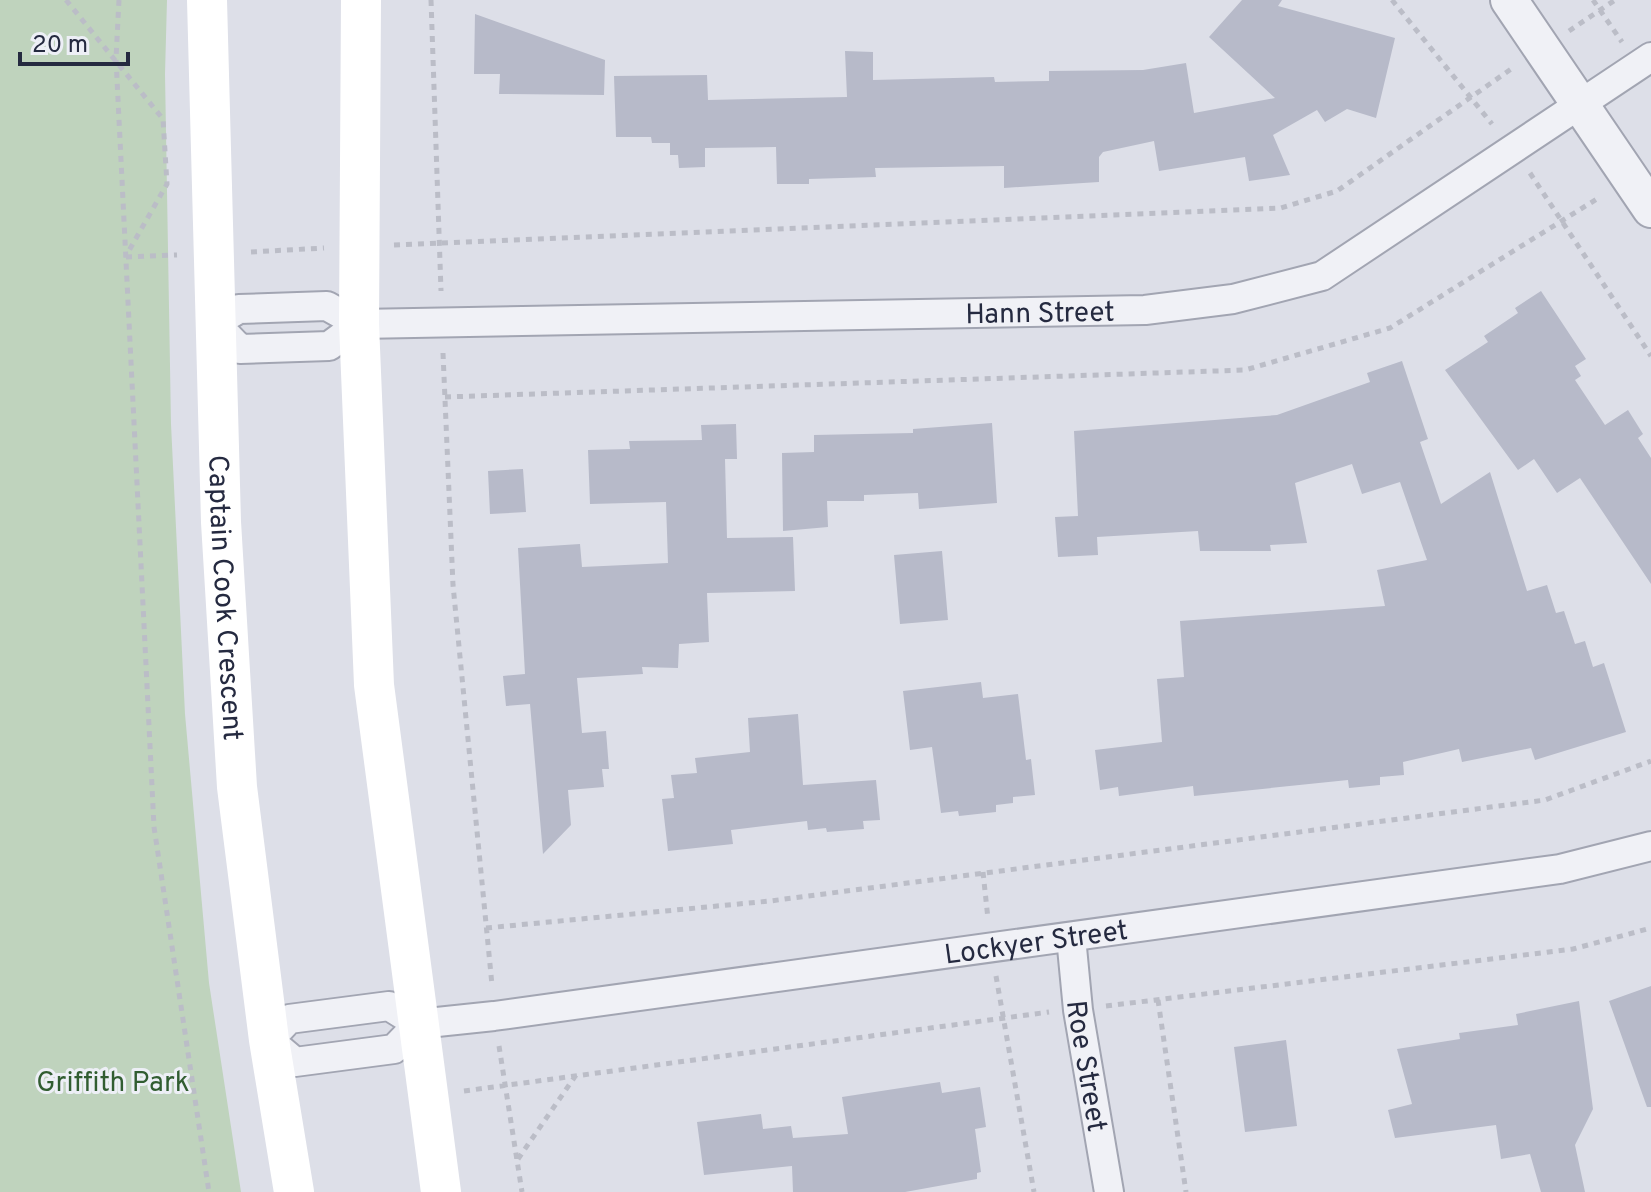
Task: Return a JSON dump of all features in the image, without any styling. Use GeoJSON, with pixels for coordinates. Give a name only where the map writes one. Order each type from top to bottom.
{"type":"FeatureCollection","features":[{"type":"Feature","properties":{"kind":"main road","name":"Captain Cook Crescent"},"geometry":{"type":"LineString","coordinates":[[207,0],[221,522],[237,787],[269,1040],[294,1192]]}},
{"type":"Feature","properties":{"kind":"main road"},"geometry":{"type":"LineString","coordinates":[[361,0],[359,324],[374,685],[441,1192]]}},
{"type":"Feature","properties":{"kind":"street"},"geometry":{"type":"LineString","coordinates":[[1509,0],[1651,209]]}},
{"type":"Feature","properties":{"kind":"street","name":"Hann Street"},"geometry":{"type":"LineString","coordinates":[[215,323],[239,309],[327,306],[359,324],[1145,310],[1233,299],[1322,276],[1651,57]]}},
{"type":"Feature","properties":{"kind":"street"},"geometry":{"type":"LineString","coordinates":[[215,323],[240,349],[329,346],[359,324]]}},
{"type":"Feature","properties":{"kind":"street","name":"Lockyer Street"},"geometry":{"type":"LineString","coordinates":[[418,1024],[992,949],[1560,869],[1651,846]]}},
{"type":"Feature","properties":{"kind":"street","name":"Roe Street"},"geometry":{"type":"LineString","coordinates":[[1071,937],[1078,1010],[1109,1192]]}},
{"type":"Feature","properties":{"kind":"street"},"geometry":{"type":"LineString","coordinates":[[389,1006],[418,1024],[394,1049],[295,1062],[269,1040],[289,1019],[389,1006]]}},
{"type":"Feature","properties":{"kind":"path"},"geometry":{"type":"LineString","coordinates":[[66,0],[163,119],[167,184],[126,257]]}},
{"type":"Feature","properties":{"kind":"path"},"geometry":{"type":"LineString","coordinates":[[119,0],[116,59],[154,827],[209,1192]]}},
{"type":"Feature","properties":{"kind":"path"},"geometry":{"type":"LineString","coordinates":[[431,0],[453,585],[494,1016],[522,1192]]}},
{"type":"Feature","properties":{"kind":"path"},"geometry":{"type":"LineString","coordinates":[[126,257],[1281,208],[1337,191],[1615,0]]}},
{"type":"Feature","properties":{"kind":"path"},"geometry":{"type":"LineString","coordinates":[[486,928],[770,901],[1545,800],[1651,761]]}},
{"type":"Feature","properties":{"kind":"path"},"geometry":{"type":"LineString","coordinates":[[983,872],[992,949],[1034,1192]]}},
{"type":"Feature","properties":{"kind":"path"},"geometry":{"type":"LineString","coordinates":[[428,1097],[577,1073],[1003,1016],[1078,1010],[1573,949],[1651,928]]}},
{"type":"Feature","properties":{"kind":"path"},"geometry":{"type":"LineString","coordinates":[[1158,1000],[1186,1192]]}},
{"type":"Feature","properties":{"kind":"path"},"geometry":{"type":"LineString","coordinates":[[517,1159],[577,1073]]}},
{"type":"Feature","properties":{"kind":"green space","name":"Griffith Park"},"geometry":{"type":"Polygon","coordinates":[[[0,0],[167,0],[165,74],[171,424],[185,714],[209,983],[241,1192],[0,1192],[0,0]]]}},
{"type":"Feature","properties":{"kind":"building"},"geometry":{"type":"Polygon","coordinates":[[[1242,0],[1282,0],[1278,6],[1395,38],[1376,118],[1347,109],[1325,122],[1317,110],[1273,135],[1290,175],[1249,181],[1245,157],[1159,171],[1154,141],[1103,152],[1099,157],[1099,182],[1004,188],[1004,166],[875,168],[876,177],[809,179],[809,184],[777,184],[776,147],[705,148],[705,167],[679,168],[678,155],[670,155],[670,143],[652,143],[651,137],[616,137],[614,76],[707,75],[708,100],[847,97],[845,51],[873,52],[873,80],[994,77],[995,82],[1049,81],[1049,71],[1143,70],[1186,63],[1194,113],[1275,98],[1209,37],[1242,0]]]}},
{"type":"Feature","properties":{"kind":"building"},"geometry":{"type":"Polygon","coordinates":[[[475,14],[605,60],[604,95],[499,94],[500,74],[474,74],[475,14]]]}},
{"type":"Feature","properties":{"kind":"building"},"geometry":{"type":"Polygon","coordinates":[[[1541,291],[1586,359],[1575,366],[1581,376],[1575,380],[1605,425],[1628,410],[1643,434],[1638,438],[1651,458],[1651,584],[1580,478],[1557,493],[1534,459],[1518,470],[1445,370],[1488,342],[1484,336],[1518,313],[1515,308],[1541,291]]]}},
{"type":"Feature","properties":{"kind":"building"},"geometry":{"type":"Polygon","coordinates":[[[1402,361],[1428,439],[1420,442],[1441,504],[1490,472],[1527,591],[1547,585],[1556,613],[1564,611],[1575,644],[1585,641],[1593,667],[1604,663],[1626,732],[1535,760],[1531,748],[1462,762],[1459,749],[1403,762],[1404,775],[1380,777],[1380,785],[1349,788],[1348,780],[1194,796],[1193,786],[1119,796],[1118,787],[1100,790],[1095,750],[1162,742],[1157,679],[1184,677],[1180,621],[1385,606],[1377,570],[1427,560],[1400,482],[1362,494],[1352,464],[1295,483],[1307,543],[1270,545],[1271,551],[1200,551],[1198,531],[1097,537],[1098,555],[1058,557],[1055,517],[1078,516],[1074,431],[1277,415],[1370,382],[1367,373],[1402,361]]]}},
{"type":"Feature","properties":{"kind":"building"},"geometry":{"type":"Polygon","coordinates":[[[992,423],[997,503],[919,509],[918,493],[864,495],[864,501],[827,501],[828,527],[783,531],[782,453],[814,452],[814,435],[913,433],[913,429],[992,423]]]}},
{"type":"Feature","properties":{"kind":"building"},"geometry":{"type":"Polygon","coordinates":[[[736,424],[737,459],[725,459],[727,538],[793,537],[795,591],[707,593],[709,642],[679,644],[678,668],[642,667],[643,674],[577,678],[582,733],[606,731],[609,769],[602,769],[604,787],[568,790],[571,825],[543,854],[530,704],[506,706],[503,676],[525,674],[518,548],[580,544],[582,567],[668,563],[666,502],[590,504],[588,450],[630,449],[629,441],[702,440],[701,425],[736,424]]]}},
{"type":"Feature","properties":{"kind":"building"},"geometry":{"type":"Polygon","coordinates":[[[523,469],[526,512],[490,514],[488,471],[523,469]]]}},
{"type":"Feature","properties":{"kind":"building"},"geometry":{"type":"Polygon","coordinates":[[[942,551],[948,620],[900,624],[894,555],[942,551]]]}},
{"type":"Feature","properties":{"kind":"building"},"geometry":{"type":"Polygon","coordinates":[[[981,682],[983,698],[1018,694],[1026,760],[1031,759],[1035,795],[1013,797],[1013,803],[996,805],[996,812],[959,816],[958,811],[941,813],[932,747],[910,750],[903,691],[981,682]]]}},
{"type":"Feature","properties":{"kind":"building"},"geometry":{"type":"Polygon","coordinates":[[[798,714],[803,785],[876,780],[880,820],[863,821],[864,829],[827,832],[826,828],[808,830],[807,821],[731,830],[733,844],[668,851],[662,799],[674,798],[671,775],[697,773],[695,758],[750,752],[748,718],[798,714]]]}},
{"type":"Feature","properties":{"kind":"building"},"geometry":{"type":"Polygon","coordinates":[[[1651,986],[1651,1107],[1647,1107],[1609,1001],[1651,986]]]}},
{"type":"Feature","properties":{"kind":"building"},"geometry":{"type":"Polygon","coordinates":[[[1579,1001],[1593,1109],[1575,1145],[1585,1192],[1541,1192],[1530,1154],[1501,1159],[1496,1125],[1395,1138],[1388,1110],[1412,1104],[1397,1049],[1460,1039],[1459,1033],[1518,1025],[1516,1014],[1579,1001]]]}},
{"type":"Feature","properties":{"kind":"building"},"geometry":{"type":"Polygon","coordinates":[[[1286,1040],[1297,1126],[1245,1132],[1234,1047],[1286,1040]]]}},
{"type":"Feature","properties":{"kind":"building"},"geometry":{"type":"Polygon","coordinates":[[[940,1082],[942,1093],[980,1087],[986,1127],[975,1129],[981,1172],[977,1173],[977,1179],[905,1192],[793,1192],[792,1166],[704,1175],[697,1122],[761,1114],[763,1129],[791,1126],[793,1138],[848,1134],[842,1097],[940,1082]]]}}]}
